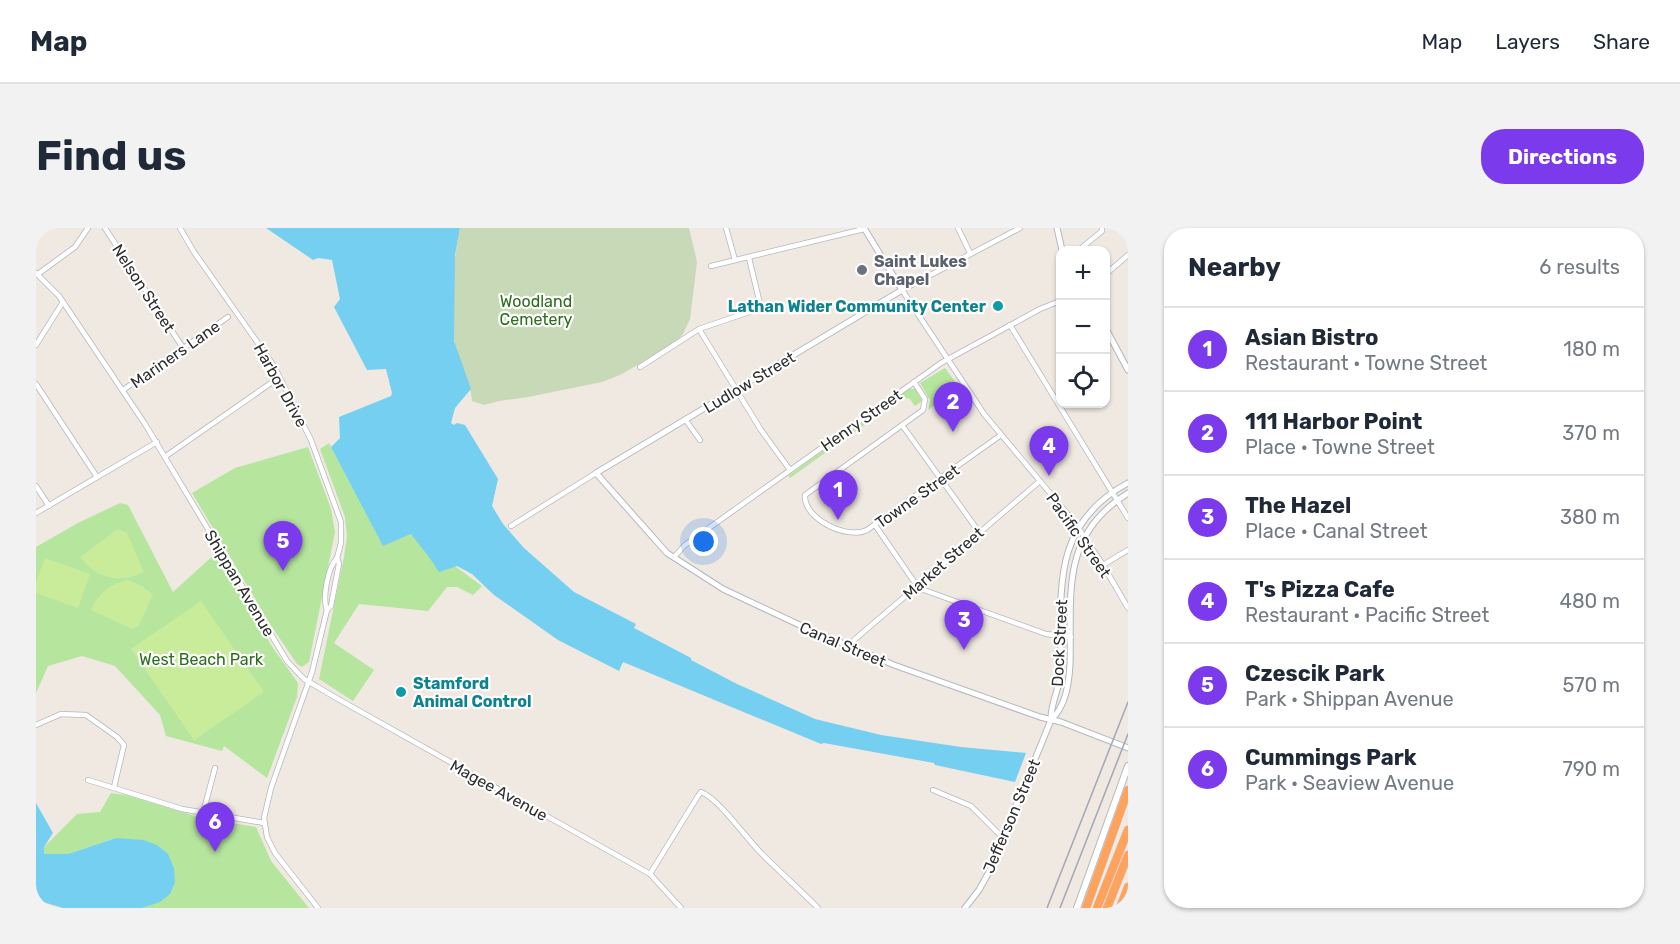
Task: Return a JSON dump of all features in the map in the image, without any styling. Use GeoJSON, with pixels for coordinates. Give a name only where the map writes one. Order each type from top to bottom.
{"type":"FeatureCollection","features":[{"type":"Feature","properties":{"kind":"highway"},"geometry":{"type":"LineString","coordinates":[[1086,908],[1128,790]]}},
{"type":"Feature","properties":{"kind":"highway"},"geometry":{"type":"LineString","coordinates":[[1097,908],[1128,830]]}},
{"type":"Feature","properties":{"kind":"highway"},"geometry":{"type":"LineString","coordinates":[[1107,908],[1128,855]]}},
{"type":"Feature","properties":{"kind":"highway"},"geometry":{"type":"LineString","coordinates":[[1120,908],[1128,887]]}},
{"type":"Feature","properties":{"kind":"main road"},"geometry":{"type":"LineString","coordinates":[[1077,908],[1128,766]]}},
{"type":"Feature","properties":{"kind":"street"},"geometry":{"type":"LineString","coordinates":[[37,274],[75,247],[88,228]]}},
{"type":"Feature","properties":{"kind":"street","name":"Nelson Street"},"geometry":{"type":"LineString","coordinates":[[105,228],[183,348]]}},
{"type":"Feature","properties":{"kind":"street","name":"Harbor Drive"},"geometry":{"type":"LineString","coordinates":[[180,228],[194,252],[274,366],[311,440],[341,522],[339,564],[331,606],[327,610],[309,682]]}},
{"type":"Feature","properties":{"kind":"street"},"geometry":{"type":"LineString","coordinates":[[726,228],[735,260]]}},
{"type":"Feature","properties":{"kind":"street"},"geometry":{"type":"LineString","coordinates":[[958,228],[970,253]]}},
{"type":"Feature","properties":{"kind":"street"},"geometry":{"type":"LineString","coordinates":[[902,290],[1020,228]]}},
{"type":"Feature","properties":{"kind":"street"},"geometry":{"type":"LineString","coordinates":[[1057,228],[1061,246]]}},
{"type":"Feature","properties":{"kind":"street"},"geometry":{"type":"LineString","coordinates":[[1084,246],[1102,231],[1102,228]]}},
{"type":"Feature","properties":{"kind":"street"},"geometry":{"type":"LineString","coordinates":[[711,266],[864,229]]}},
{"type":"Feature","properties":{"kind":"street","name":"Pacific Street"},"geometry":{"type":"LineString","coordinates":[[864,229],[984,414],[1078,528],[1128,608]]}},
{"type":"Feature","properties":{"kind":"street"},"geometry":{"type":"LineString","coordinates":[[1110,271],[1128,255]]}},
{"type":"Feature","properties":{"kind":"street"},"geometry":{"type":"LineString","coordinates":[[640,367],[699,329],[761,308],[749,258]]}},
{"type":"Feature","properties":{"kind":"street","name":"Shippan Avenue"},"geometry":{"type":"LineString","coordinates":[[37,274],[63,303],[123,390],[166,456],[280,650],[299,675],[309,682]]}},
{"type":"Feature","properties":{"kind":"street","name":"Ludlow Street"},"geometry":{"type":"LineString","coordinates":[[596,473],[902,290]]}},
{"type":"Feature","properties":{"kind":"street"},"geometry":{"type":"LineString","coordinates":[[36,345],[63,303]]}},
{"type":"Feature","properties":{"kind":"street","name":"Henry Street"},"geometry":{"type":"LineString","coordinates":[[674,557],[685,545],[947,359],[1056,303]]}},
{"type":"Feature","properties":{"kind":"street","name":"Mariners Lane"},"geometry":{"type":"LineString","coordinates":[[123,390],[228,317]]}},
{"type":"Feature","properties":{"kind":"street"},"geometry":{"type":"LineString","coordinates":[[1010,325],[1128,518]]}},
{"type":"Feature","properties":{"kind":"street"},"geometry":{"type":"LineString","coordinates":[[699,329],[736,390],[790,470]]}},
{"type":"Feature","properties":{"kind":"street"},"geometry":{"type":"LineString","coordinates":[[1110,336],[1128,370]]}},
{"type":"Feature","properties":{"kind":"street","name":"Towne Street"},"geometry":{"type":"LineString","coordinates":[[914,382],[925,399],[925,407],[805,495],[807,504],[816,517],[831,526],[857,534],[875,525],[1001,435]]}},
{"type":"Feature","properties":{"kind":"street"},"geometry":{"type":"LineString","coordinates":[[166,456],[271,383]]}},
{"type":"Feature","properties":{"kind":"street"},"geometry":{"type":"LineString","coordinates":[[36,384],[96,477]]}},
{"type":"Feature","properties":{"kind":"street"},"geometry":{"type":"LineString","coordinates":[[686,419],[700,440]]}},
{"type":"Feature","properties":{"kind":"street"},"geometry":{"type":"LineString","coordinates":[[902,425],[979,532]]}},
{"type":"Feature","properties":{"kind":"street"},"geometry":{"type":"LineString","coordinates":[[36,513],[157,442]]}},
{"type":"Feature","properties":{"kind":"street"},"geometry":{"type":"LineString","coordinates":[[511,526],[596,473]]}},
{"type":"Feature","properties":{"kind":"street","name":"Canal Street"},"geometry":{"type":"LineString","coordinates":[[596,473],[657,542],[674,557],[732,594],[916,674],[1128,748]]}},
{"type":"Feature","properties":{"kind":"street","name":"Market Street"},"geometry":{"type":"LineString","coordinates":[[850,647],[854,640],[1040,481]]}},
{"type":"Feature","properties":{"kind":"street","name":"Dock Street"},"geometry":{"type":"LineString","coordinates":[[1051,720],[1051,711],[1060,678],[1062,572],[1066,556],[1078,528],[1096,506],[1128,483]]}},
{"type":"Feature","properties":{"kind":"street"},"geometry":{"type":"LineString","coordinates":[[36,486],[49,506]]}},
{"type":"Feature","properties":{"kind":"street","name":"Dock Street"},"geometry":{"type":"LineString","coordinates":[[1051,720],[1059,711],[1068,686],[1072,571],[1085,538],[1099,518],[1128,494]]}},
{"type":"Feature","properties":{"kind":"street"},"geometry":{"type":"LineString","coordinates":[[875,525],[917,585],[926,592],[1021,625],[1062,637],[1071,637]]}},
{"type":"Feature","properties":{"kind":"street"},"geometry":{"type":"LineString","coordinates":[[1103,565],[1128,550]]}},
{"type":"Feature","properties":{"kind":"street"},"geometry":{"type":"LineString","coordinates":[[309,682],[271,788],[265,808],[264,823],[274,853],[318,908]]}},
{"type":"Feature","properties":{"kind":"street","name":"Magee Avenue"},"geometry":{"type":"LineString","coordinates":[[309,682],[650,874],[681,908]]}},
{"type":"Feature","properties":{"kind":"street"},"geometry":{"type":"LineString","coordinates":[[36,725],[60,714],[86,715],[117,737],[124,745],[114,787]]}},
{"type":"Feature","properties":{"kind":"street","name":"Jefferson Street"},"geometry":{"type":"LineString","coordinates":[[965,908],[989,872],[1051,720]]}},
{"type":"Feature","properties":{"kind":"street"},"geometry":{"type":"LineString","coordinates":[[203,813],[215,768]]}},
{"type":"Feature","properties":{"kind":"street"},"geometry":{"type":"LineString","coordinates":[[88,780],[164,804],[264,823]]}},
{"type":"Feature","properties":{"kind":"street"},"geometry":{"type":"LineString","coordinates":[[933,790],[971,806],[1003,838]]}},
{"type":"Feature","properties":{"kind":"street"},"geometry":{"type":"LineString","coordinates":[[650,874],[701,792],[713,800],[759,851],[818,908]]}},
{"type":"Feature","properties":{"kind":"green space","name":"Woodland Cemetery"},"geometry":{"type":"Polygon","coordinates":[[[460,228],[689,228],[697,262],[690,319],[683,334],[674,344],[620,375],[602,382],[484,405],[472,401],[469,385],[455,347],[452,311],[452,283],[460,228]]]}},
{"type":"Feature","properties":{"kind":"green space"},"geometry":{"type":"Polygon","coordinates":[[[945,368],[962,391],[950,395],[928,410],[930,400],[920,383],[945,368]]]}},
{"type":"Feature","properties":{"kind":"green space"},"geometry":{"type":"Polygon","coordinates":[[[909,389],[915,389],[922,401],[915,406],[910,399],[903,397],[790,478],[788,476],[909,389]]]}},
{"type":"Feature","properties":{"kind":"green space"},"geometry":{"type":"Polygon","coordinates":[[[329,443],[383,545],[411,534],[482,586],[473,595],[457,587],[447,587],[428,611],[359,604],[334,643],[374,670],[353,701],[319,679],[347,536],[345,517],[320,449],[329,443]]]}},
{"type":"Feature","properties":{"kind":"green space"},"geometry":{"type":"Polygon","coordinates":[[[308,447],[331,509],[335,532],[309,662],[302,667],[297,664],[270,624],[192,493],[235,468],[308,447]]]}},
{"type":"Feature","properties":{"kind":"green space","name":"West Beach Park"},"geometry":{"type":"Polygon","coordinates":[[[120,503],[128,505],[173,592],[217,552],[273,648],[298,683],[297,697],[267,778],[224,746],[222,751],[166,736],[160,715],[115,666],[82,656],[48,666],[36,693],[36,547],[120,503]]]}},
{"type":"Feature","properties":{"kind":"green space"},"geometry":{"type":"Polygon","coordinates":[[[118,529],[127,533],[144,572],[126,578],[109,577],[93,570],[80,557],[118,529]]]}},
{"type":"Feature","properties":{"kind":"green space"},"geometry":{"type":"Polygon","coordinates":[[[45,558],[90,574],[78,608],[36,593],[36,583],[45,558]]]}},
{"type":"Feature","properties":{"kind":"green space"},"geometry":{"type":"Polygon","coordinates":[[[128,580],[142,586],[153,595],[138,627],[132,629],[91,610],[105,590],[128,580]]]}},
{"type":"Feature","properties":{"kind":"green space"},"geometry":{"type":"Polygon","coordinates":[[[201,601],[264,692],[194,740],[131,649],[201,601]]]}},
{"type":"Feature","properties":{"kind":"green space"},"geometry":{"type":"Polygon","coordinates":[[[111,793],[126,795],[202,818],[256,827],[271,861],[309,908],[142,908],[163,899],[171,890],[174,868],[116,838],[68,854],[43,854],[44,847],[77,814],[100,812],[111,793]]]}},
{"type":"Feature","properties":{"kind":"water"},"geometry":{"type":"Polygon","coordinates":[[[266,228],[460,228],[455,255],[454,341],[471,389],[455,408],[451,423],[465,425],[498,479],[492,506],[503,524],[524,548],[574,592],[636,624],[634,628],[737,684],[815,719],[881,735],[961,747],[1026,753],[1015,782],[934,763],[821,744],[623,662],[619,671],[558,640],[494,595],[472,574],[457,566],[439,572],[411,534],[383,546],[331,447],[340,438],[339,417],[391,396],[386,369],[367,370],[334,307],[340,299],[332,260],[318,258],[313,260],[266,228]]]}},
{"type":"Feature","properties":{"kind":"water"},"geometry":{"type":"Polygon","coordinates":[[[36,803],[53,833],[44,847],[44,854],[68,854],[116,838],[143,840],[157,845],[168,854],[174,868],[175,882],[170,894],[160,902],[142,908],[63,908],[36,900],[36,803]]]}},
{"type":"Feature","properties":{"kind":"railway"},"geometry":{"type":"LineString","coordinates":[[1047,908],[1128,702]]}},
{"type":"Feature","properties":{"kind":"railway"},"geometry":{"type":"LineString","coordinates":[[1060,908],[1128,734]]}},
{"type":"Feature","properties":{"kind":"place","name":"Saint Lukes Chapel"},"geometry":{"type":"Point","coordinates":[862,270]}},
{"type":"Feature","properties":{"kind":"place","name":"Lathan Wider Community Center"},"geometry":{"type":"Point","coordinates":[998,306]}},
{"type":"Feature","properties":{"kind":"place","name":"111 Harbor Point"},"geometry":{"type":"Point","coordinates":[953,432]}},
{"type":"Feature","properties":{"kind":"place","name":"T's Pizza Cafe"},"geometry":{"type":"Point","coordinates":[1049,476]}},
{"type":"Feature","properties":{"kind":"place","name":"Asian Bistro"},"geometry":{"type":"Point","coordinates":[838,520]}},
{"type":"Feature","properties":{"kind":"place","name":"Czescik Park"},"geometry":{"type":"Point","coordinates":[283,571]}},
{"type":"Feature","properties":{"kind":"place","name":"The Hazel"},"geometry":{"type":"Point","coordinates":[964,650]}},
{"type":"Feature","properties":{"kind":"place","name":"Stamford Animal Control"},"geometry":{"type":"Point","coordinates":[401,692]}},
{"type":"Feature","properties":{"kind":"place","name":"Cummings Park"},"geometry":{"type":"Point","coordinates":[215,852]}}]}
